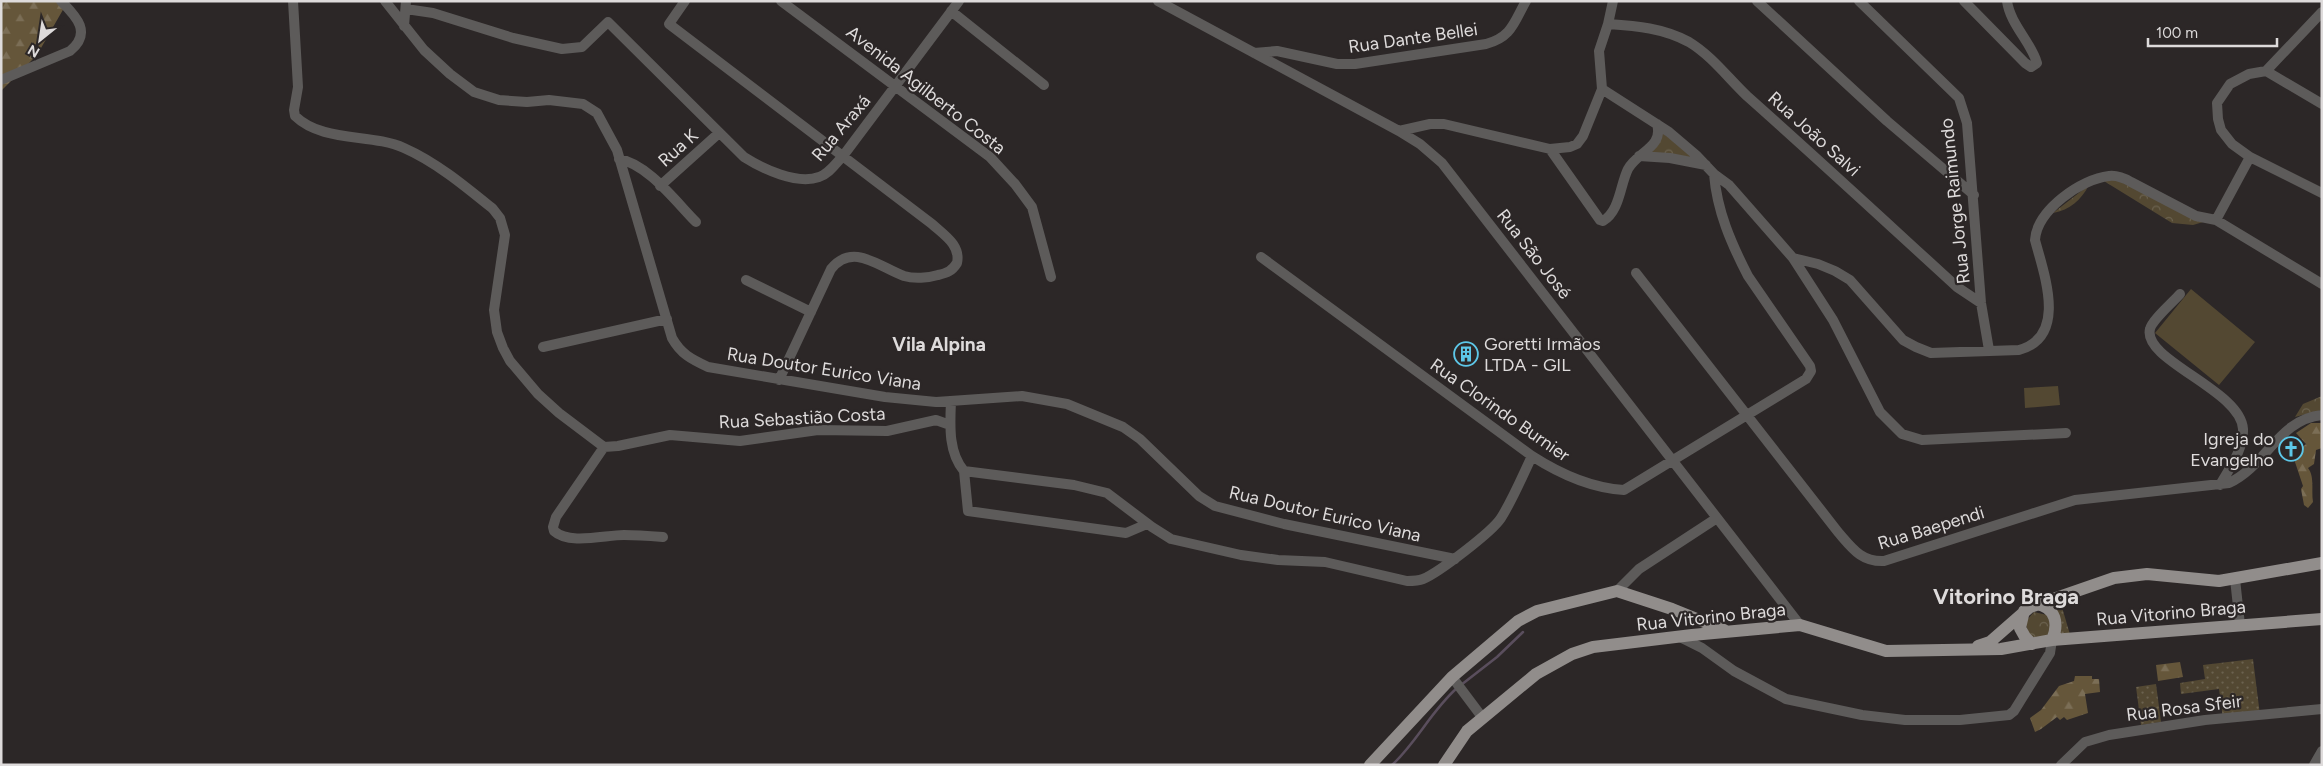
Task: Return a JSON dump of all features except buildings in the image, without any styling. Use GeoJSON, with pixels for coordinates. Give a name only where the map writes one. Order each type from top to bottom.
{"type":"FeatureCollection","features":[{"type":"Feature","properties":{"kind":"main road"},"geometry":{"type":"LineString","coordinates":[[1969,650],[1990,642],[2024,610],[2114,578],[2131,574],[2148,574],[2219,581],[2235,580],[2322,563]]}},
{"type":"Feature","properties":{"kind":"main road"},"geometry":{"type":"LineString","coordinates":[[1370,765],[1454,679],[1518,621],[1537,612],[1617,591],[1636,596],[1726,631]]}},
{"type":"Feature","properties":{"kind":"main road"},"geometry":{"type":"LineString","coordinates":[[2037,604],[2044,605],[2054,615],[2056,629],[2052,640]]}},
{"type":"Feature","properties":{"kind":"main road"},"geometry":{"type":"LineString","coordinates":[[2024,610],[2020,628],[2032,644]]}},
{"type":"Feature","properties":{"kind":"main road","name":"Rua Vitorino Braga"},"geometry":{"type":"LineString","coordinates":[[1444,765],[1467,731],[1536,674],[1572,654],[1593,647],[1726,631],[1800,625],[1886,651],[2000,649],[2052,640],[2322,619]]}},
{"type":"Feature","properties":{"kind":"street"},"geometry":{"type":"LineString","coordinates":[[1,80],[70,51],[78,44],[82,33],[79,24],[61,1]]}},
{"type":"Feature","properties":{"kind":"street"},"geometry":{"type":"LineString","coordinates":[[293,1],[298,87],[294,110],[296,116],[311,126],[331,133],[405,148],[430,162],[475,194],[493,208],[500,218],[505,236],[494,310],[497,332],[510,361],[538,394],[604,447],[556,517],[553,527],[554,531],[565,536],[587,538],[622,535],[663,537]]}},
{"type":"Feature","properties":{"kind":"street","name":"Rua Doutor Eurico Viana"},"geometry":{"type":"LineString","coordinates":[[385,1],[424,50],[450,74],[474,92],[500,100],[527,102],[569,101],[591,107],[597,113],[614,142],[672,338],[679,351],[691,359],[708,367],[884,398],[936,402],[1022,396],[1067,404],[1122,426],[1140,439],[1200,496],[1215,506],[1284,524],[1455,559]]}},
{"type":"Feature","properties":{"kind":"street"},"geometry":{"type":"LineString","coordinates":[[684,1],[669,24],[948,238],[957,250],[958,263],[946,273],[915,278],[904,276],[864,258],[849,256],[842,258],[830,269],[779,380]]}},
{"type":"Feature","properties":{"kind":"street","name":"Avenida Agilberto Costa"},"geometry":{"type":"LineString","coordinates":[[781,1],[990,157],[1015,184],[1032,207],[1051,277]]}},
{"type":"Feature","properties":{"kind":"street","name":"Rua Araxá"},"geometry":{"type":"LineString","coordinates":[[406,5],[513,38],[562,49],[582,47],[608,22],[744,157],[757,165],[781,175],[818,178],[826,174],[843,156],[958,1]]}},
{"type":"Feature","properties":{"kind":"street","name":"Rua São José"},"geometry":{"type":"LineString","coordinates":[[1158,1],[1399,131],[1420,144],[1442,162],[1800,625]]}},
{"type":"Feature","properties":{"kind":"street","name":"Rua Dante Bellei"},"geometry":{"type":"LineString","coordinates":[[1254,53],[1277,51],[1337,64],[1355,64],[1486,44],[1504,37],[1511,29],[1526,1]]}},
{"type":"Feature","properties":{"kind":"street"},"geometry":{"type":"LineString","coordinates":[[1399,131],[1430,124],[1444,124],[1550,150],[1577,144],[1583,136],[1602,89],[1599,51],[1613,1]]}},
{"type":"Feature","properties":{"kind":"street"},"geometry":{"type":"LineString","coordinates":[[1757,1],[1887,121],[1974,195]]}},
{"type":"Feature","properties":{"kind":"street"},"geometry":{"type":"LineString","coordinates":[[1964,1],[2030,67],[2037,63],[2007,1]]}},
{"type":"Feature","properties":{"kind":"street","name":"Rua Jorge Raimundo"},"geometry":{"type":"LineString","coordinates":[[1861,2],[1959,98],[1968,123],[1981,304],[1989,350]]}},
{"type":"Feature","properties":{"kind":"street"},"geometry":{"type":"LineString","coordinates":[[404,26],[406,5]]}},
{"type":"Feature","properties":{"kind":"street"},"geometry":{"type":"LineString","coordinates":[[951,11],[1044,85]]}},
{"type":"Feature","properties":{"kind":"street"},"geometry":{"type":"LineString","coordinates":[[2322,12],[2266,71],[2249,74],[2230,84],[2217,103],[2218,119],[2222,130],[2232,144],[2250,157],[2322,193]]}},
{"type":"Feature","properties":{"kind":"street","name":"Rua João Salvi"},"geometry":{"type":"LineString","coordinates":[[1608,24],[1645,27],[1669,32],[1690,43],[1707,56],[1748,97],[1957,287],[1981,304]]}},
{"type":"Feature","properties":{"kind":"street"},"geometry":{"type":"LineString","coordinates":[[2266,71],[2322,104]]}},
{"type":"Feature","properties":{"kind":"street"},"geometry":{"type":"LineString","coordinates":[[1602,89],[1656,124],[1729,185],[1792,258],[1833,320],[1880,412],[1902,434],[1922,440],[2066,433]]}},
{"type":"Feature","properties":{"kind":"street"},"geometry":{"type":"LineString","coordinates":[[1550,150],[1600,220],[1606,219],[1615,206],[1628,169],[1657,139],[1659,131],[1656,124]]}},
{"type":"Feature","properties":{"kind":"street","name":"Rua K"},"geometry":{"type":"LineString","coordinates":[[660,186],[719,133]]}},
{"type":"Feature","properties":{"kind":"street"},"geometry":{"type":"LineString","coordinates":[[1639,156],[1670,158],[1706,165]]}},
{"type":"Feature","properties":{"kind":"street"},"geometry":{"type":"LineString","coordinates":[[2216,220],[2250,157]]}},
{"type":"Feature","properties":{"kind":"street"},"geometry":{"type":"LineString","coordinates":[[619,159],[629,161],[644,170],[696,222]]}},
{"type":"Feature","properties":{"kind":"street","name":"Rua Clorindo Burnier"},"geometry":{"type":"LineString","coordinates":[[1261,257],[1532,456],[1560,474],[1613,489],[1624,490],[1748,416],[1806,379],[1811,371],[1810,366],[1744,269],[1722,219],[1716,200],[1714,174]]}},
{"type":"Feature","properties":{"kind":"street"},"geometry":{"type":"LineString","coordinates":[[1792,258],[1835,270],[1850,280],[1903,340],[1916,348],[1931,353],[2019,350],[2031,347],[2045,328],[2050,298],[2035,240],[2036,231],[2047,213],[2060,201],[2090,180],[2111,175],[2120,176],[2196,216],[2216,220],[2322,284]]}},
{"type":"Feature","properties":{"kind":"street","name":"Rua Baependi"},"geometry":{"type":"LineString","coordinates":[[1636,272],[1838,532],[1857,554],[1875,562],[1884,562],[2075,500],[2220,485],[2242,477],[2253,468],[2297,421],[2322,415]]}},
{"type":"Feature","properties":{"kind":"street"},"geometry":{"type":"LineString","coordinates":[[746,280],[811,312]]}},
{"type":"Feature","properties":{"kind":"street"},"geometry":{"type":"LineString","coordinates":[[2180,294],[2152,325],[2150,337],[2158,350],[2226,400],[2241,421],[2242,435],[2236,456],[2220,485]]}},
{"type":"Feature","properties":{"kind":"street"},"geometry":{"type":"LineString","coordinates":[[543,347],[667,319]]}},
{"type":"Feature","properties":{"kind":"street"},"geometry":{"type":"LineString","coordinates":[[951,401],[950,425],[956,462],[964,471],[968,511],[1126,533],[1147,524]]}},
{"type":"Feature","properties":{"kind":"street"},"geometry":{"type":"LineString","coordinates":[[936,402],[936,420],[950,425]]}},
{"type":"Feature","properties":{"kind":"street","name":"Rua Sebastião Costa"},"geometry":{"type":"LineString","coordinates":[[604,447],[680,434],[740,441],[818,430],[887,431],[936,420]]}},
{"type":"Feature","properties":{"kind":"street"},"geometry":{"type":"LineString","coordinates":[[964,471],[1074,485],[1107,493],[1147,524],[1171,539],[1278,560],[1325,562],[1408,581],[1420,580],[1429,576],[1455,559],[1500,520],[1532,456]]}},
{"type":"Feature","properties":{"kind":"street"},"geometry":{"type":"LineString","coordinates":[[1617,591],[1639,569],[1717,518]]}},
{"type":"Feature","properties":{"kind":"street"},"geometry":{"type":"LineString","coordinates":[[1632,576],[1636,596]]}},
{"type":"Feature","properties":{"kind":"street"},"geometry":{"type":"LineString","coordinates":[[2235,580],[2240,624]]}},
{"type":"Feature","properties":{"kind":"street"},"geometry":{"type":"LineString","coordinates":[[1695,618],[1686,636],[1734,672],[1786,699],[1862,716],[1905,720],[1960,720],[2002,717],[2014,711],[2050,653],[2052,640]]}},
{"type":"Feature","properties":{"kind":"street"},"geometry":{"type":"LineString","coordinates":[[1702,648],[1705,638],[1712,633]]}},
{"type":"Feature","properties":{"kind":"street"},"geometry":{"type":"LineString","coordinates":[[1454,679],[1482,717]]}},
{"type":"Feature","properties":{"kind":"street","name":"Rua Rosa Sfeir"},"geometry":{"type":"LineString","coordinates":[[2061,765],[2085,742],[2109,735],[2205,720],[2322,709]]}},
{"type":"Feature","properties":{"kind":"street"},"geometry":{"type":"LineString","coordinates":[[2314,765],[2322,751]]}},
{"type":"Feature","properties":{"kind":"green space"},"geometry":{"type":"Polygon","coordinates":[[[1,1],[68,1],[37,55],[1,91],[1,1]]]}},
{"type":"Feature","properties":{"kind":"green space"},"geometry":{"type":"Polygon","coordinates":[[[1661,132],[1697,158],[1651,154],[1661,132]]]}},
{"type":"Feature","properties":{"kind":"green space"},"geometry":{"type":"Polygon","coordinates":[[[2111,175],[2210,220],[2193,225],[2172,223],[2099,178],[2111,175]]]}},
{"type":"Feature","properties":{"kind":"green space"},"geometry":{"type":"Polygon","coordinates":[[[2089,185],[2074,204],[2053,213],[2089,185]]]}},
{"type":"Feature","properties":{"kind":"green space"},"geometry":{"type":"Polygon","coordinates":[[[2191,289],[2255,342],[2219,385],[2155,333],[2191,289]]]}},
{"type":"Feature","properties":{"kind":"green space"},"geometry":{"type":"Polygon","coordinates":[[[2058,386],[2060,405],[2025,408],[2024,388],[2058,386]]]}},
{"type":"Feature","properties":{"kind":"green space"},"geometry":{"type":"Polygon","coordinates":[[[2322,396],[2322,410],[2295,417],[2303,404],[2322,396]]]}},
{"type":"Feature","properties":{"kind":"green space"},"geometry":{"type":"Polygon","coordinates":[[[2311,423],[2322,423],[2322,448],[2316,450],[2314,464],[2308,468],[2312,480],[2313,502],[2308,508],[2304,505],[2301,489],[2303,486],[2294,455],[2306,444],[2296,433],[2311,423]]]}},
{"type":"Feature","properties":{"kind":"green space"},"geometry":{"type":"Polygon","coordinates":[[[2059,597],[2071,638],[2054,639],[2051,608],[2059,597]]]}},
{"type":"Feature","properties":{"kind":"green space"},"geometry":{"type":"Polygon","coordinates":[[[2034,612],[2047,615],[2052,624],[2047,637],[2030,637],[2025,622],[2034,612]]]}},
{"type":"Feature","properties":{"kind":"green space"},"geometry":{"type":"Polygon","coordinates":[[[2253,659],[2260,715],[2223,719],[2219,689],[2181,694],[2180,683],[2205,679],[2203,665],[2253,659]]]}},
{"type":"Feature","properties":{"kind":"green space"},"geometry":{"type":"Polygon","coordinates":[[[2180,662],[2183,677],[2158,681],[2156,665],[2180,662]]]}},
{"type":"Feature","properties":{"kind":"green space"},"geometry":{"type":"Polygon","coordinates":[[[2075,676],[2092,676],[2092,679],[2099,679],[2100,692],[2085,694],[2088,713],[2067,720],[2064,717],[2060,720],[2057,717],[2035,732],[2030,718],[2041,710],[2059,686],[2074,681],[2075,676]]]}},
{"type":"Feature","properties":{"kind":"green space"},"geometry":{"type":"Polygon","coordinates":[[[2156,684],[2161,722],[2141,725],[2136,687],[2156,684]]]}},
{"type":"Feature","properties":{"kind":"waterway"},"geometry":{"type":"LineString","coordinates":[[1461,685],[1497,657],[1523,632]]}},
{"type":"Feature","properties":{"kind":"waterway"},"geometry":{"type":"LineString","coordinates":[[1392,765],[1439,706],[1457,688]]}},
{"type":"Feature","properties":{"kind":"place","name":"Goretti Irmãos LTDA - GIL"},"geometry":{"type":"Point","coordinates":[1466,354]}},
{"type":"Feature","properties":{"kind":"place","name":"Igreja do Evangelho"},"geometry":{"type":"Point","coordinates":[2291,449]}},
{"type":"Feature","properties":{"kind":"district","name":"Vila Alpina"},"geometry":{"type":"Point","coordinates":[939,344]}},
{"type":"Feature","properties":{"kind":"district","name":"Vitorino Braga"},"geometry":{"type":"Point","coordinates":[2006,596]}}]}
